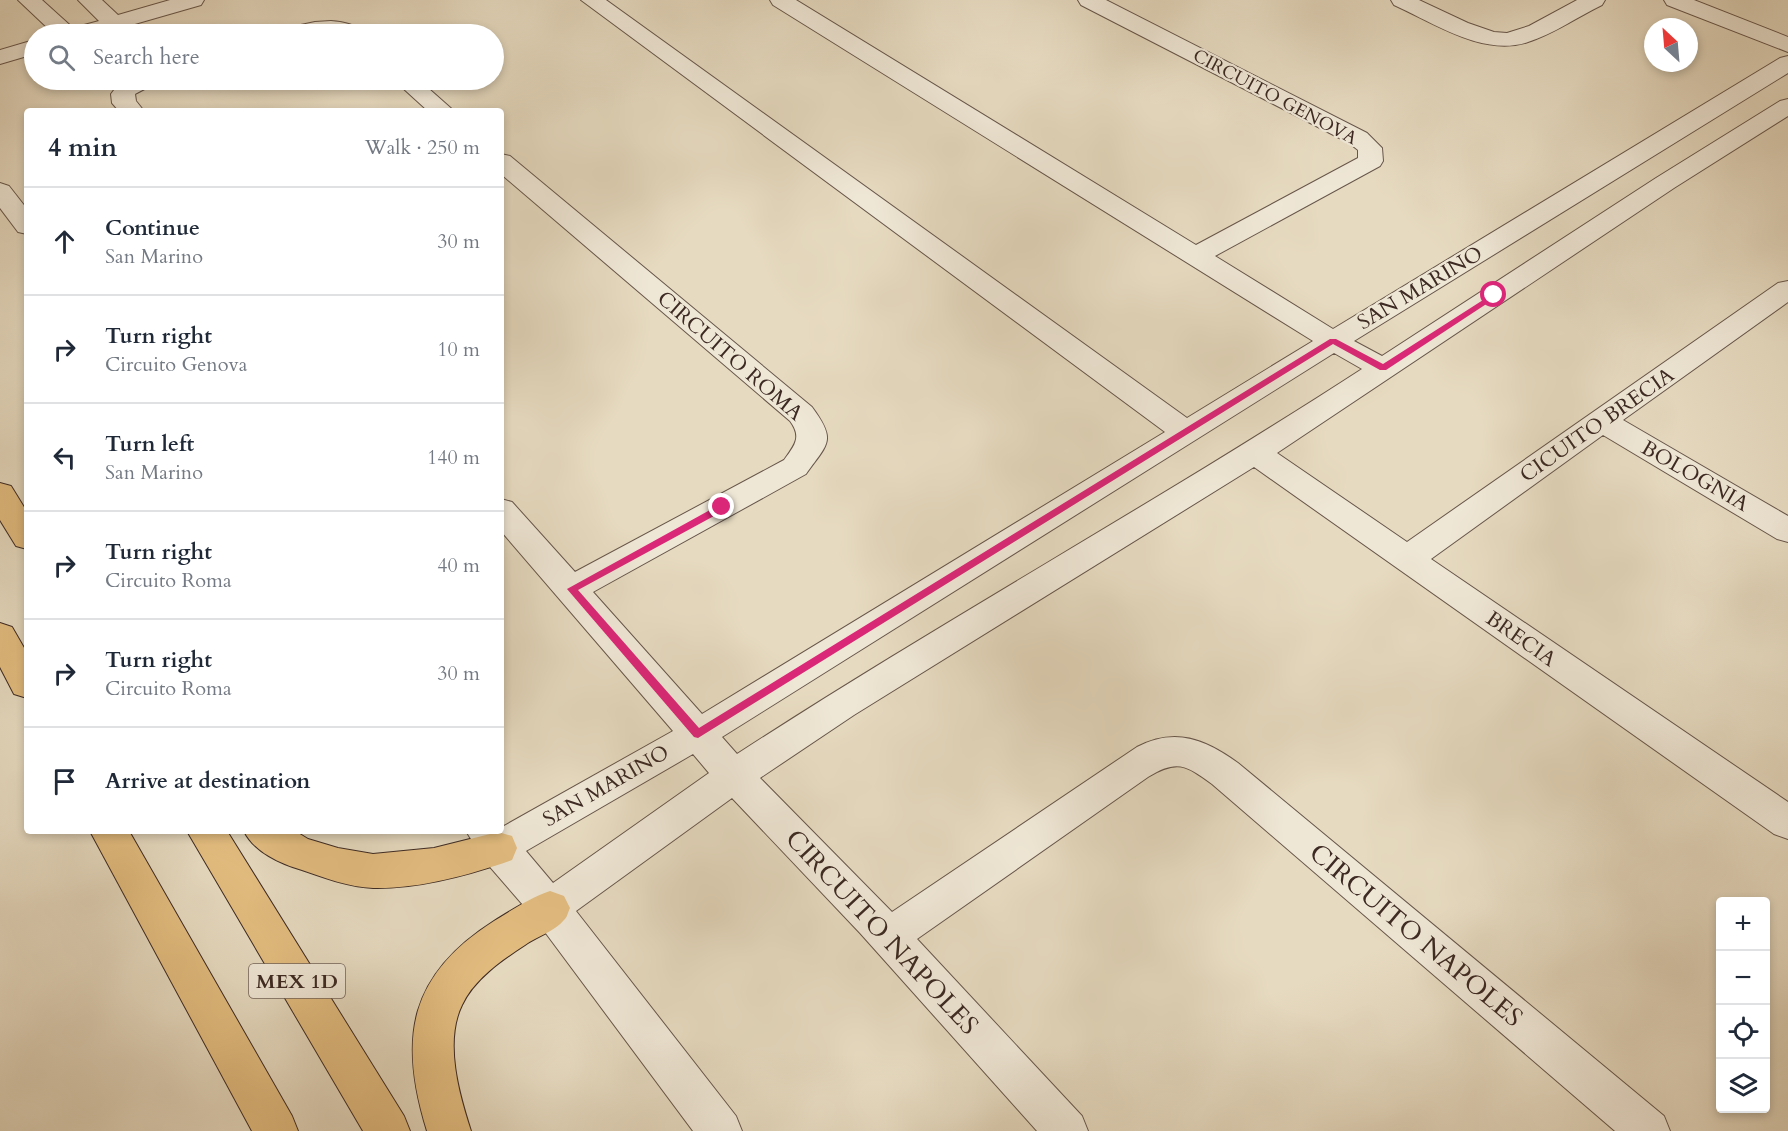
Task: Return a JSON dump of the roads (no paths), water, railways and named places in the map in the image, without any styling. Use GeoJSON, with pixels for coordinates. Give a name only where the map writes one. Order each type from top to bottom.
{"type":"FeatureCollection","features":[{"type":"Feature","properties":{"kind":"highway"},"geometry":{"type":"LineString","coordinates":[[0,494],[24,533]]}},
{"type":"Feature","properties":{"kind":"highway"},"geometry":{"type":"LineString","coordinates":[[0,636],[24,679]]}},
{"type":"Feature","properties":{"kind":"highway"},"geometry":{"type":"LineString","coordinates":[[111,834],[276,1131]]}},
{"type":"Feature","properties":{"kind":"highway","name":"MEX 1D"},"geometry":{"type":"LineString","coordinates":[[208,834],[388,1131]]}},
{"type":"Feature","properties":{"kind":"highway"},"geometry":{"type":"LineString","coordinates":[[269,834],[296,852],[338,865],[373,871],[434,865],[491,839]]}},
{"type":"Feature","properties":{"kind":"highway"},"geometry":{"type":"LineString","coordinates":[[449,1131],[440,1107],[432,1058],[438,1010],[453,980],[488,947],[550,908]]}},
{"type":"Feature","properties":{"kind":"street"},"geometry":{"type":"LineString","coordinates":[[29,0],[55,24]]}},
{"type":"Feature","properties":{"kind":"street"},"geometry":{"type":"LineString","coordinates":[[90,0],[115,24],[163,4],[193,0]]}},
{"type":"Feature","properties":{"kind":"street"},"geometry":{"type":"LineString","coordinates":[[592,0],[1185,432]]}},
{"type":"Feature","properties":{"kind":"street"},"geometry":{"type":"LineString","coordinates":[[781,0],[1333,341],[1383,368]]}},
{"type":"Feature","properties":{"kind":"street","name":"CIRCUITO GENOVA"},"geometry":{"type":"LineString","coordinates":[[1089,0],[1358,138],[1370,148],[1371,161],[1197,255]]}},
{"type":"Feature","properties":{"kind":"street"},"geometry":{"type":"LineString","coordinates":[[1402,0],[1488,38],[1504,40],[1519,38],[1594,0]]}},
{"type":"Feature","properties":{"kind":"street"},"geometry":{"type":"LineString","coordinates":[[1675,0],[1788,45]]}},
{"type":"Feature","properties":{"kind":"street"},"geometry":{"type":"LineString","coordinates":[[0,57],[24,50]]}},
{"type":"Feature","properties":{"kind":"street","name":"SAN MARINO"},"geometry":{"type":"LineString","coordinates":[[504,832],[698,734],[1185,432],[1788,63]]}},
{"type":"Feature","properties":{"kind":"street"},"geometry":{"type":"LineString","coordinates":[[126,90],[123,94],[124,103],[129,108]]}},
{"type":"Feature","properties":{"kind":"street"},"geometry":{"type":"LineString","coordinates":[[418,90],[439,108]]}},
{"type":"Feature","properties":{"kind":"street","name":"SAN MARINO"},"geometry":{"type":"LineString","coordinates":[[550,908],[734,776],[841,705],[1255,453],[1788,106]]}},
{"type":"Feature","properties":{"kind":"street","name":"CIRCUITO ROMA"},"geometry":{"type":"LineString","coordinates":[[504,164],[801,414],[812,429],[812,444],[795,467],[572,589]]}},
{"type":"Feature","properties":{"kind":"street"},"geometry":{"type":"LineString","coordinates":[[0,190],[24,222]]}},
{"type":"Feature","properties":{"kind":"street","name":"CICUITO BRECIA"},"geometry":{"type":"LineString","coordinates":[[1406,560],[1602,422],[1780,303]]}},
{"type":"Feature","properties":{"kind":"street","name":"BOLOGNIA"},"geometry":{"type":"LineString","coordinates":[[1602,422],[1788,531]]}},
{"type":"Feature","properties":{"kind":"street","name":"BRECIA"},"geometry":{"type":"LineString","coordinates":[[1255,453],[1788,823]]}},
{"type":"Feature","properties":{"kind":"street"},"geometry":{"type":"LineString","coordinates":[[504,513],[698,734]]}},
{"type":"Feature","properties":{"kind":"street","name":"CIRCUITO NAPOLES"},"geometry":{"type":"LineString","coordinates":[[698,734],[734,776],[888,937],[1065,1131]]}},
{"type":"Feature","properties":{"kind":"street","name":"CIRCUITO NAPOLES"},"geometry":{"type":"LineString","coordinates":[[888,937],[1135,766],[1162,751],[1177,750],[1204,760],[1255,798],[1648,1131]]}},
{"type":"Feature","properties":{"kind":"street"},"geometry":{"type":"LineString","coordinates":[[491,839],[550,908],[720,1131]]}}]}
